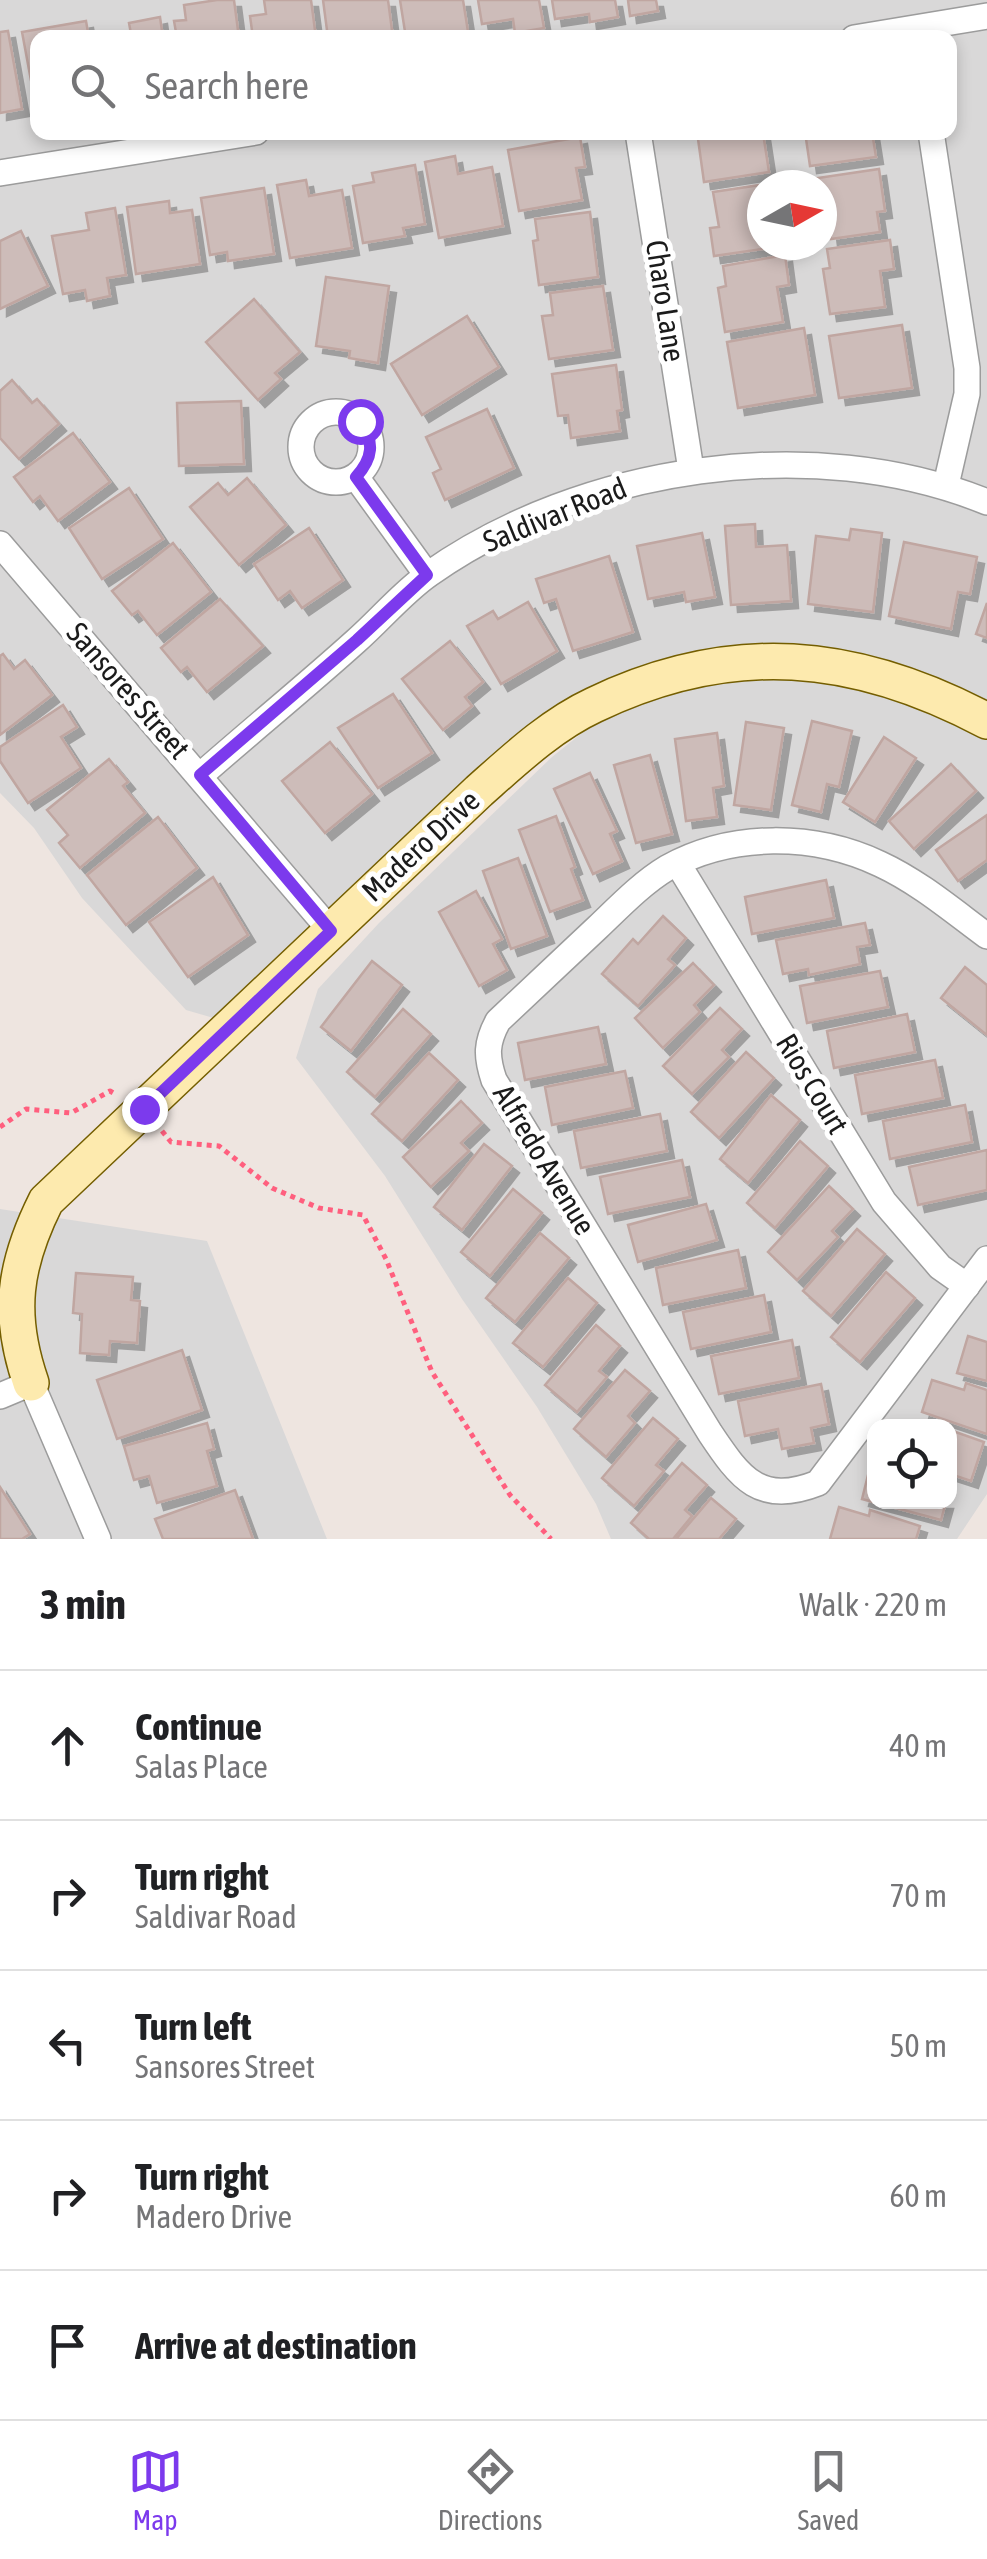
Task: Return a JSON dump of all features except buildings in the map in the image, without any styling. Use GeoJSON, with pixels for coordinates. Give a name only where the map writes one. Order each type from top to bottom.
{"type":"FeatureCollection","features":[{"type":"Feature","properties":{"kind":"street"},"geometry":{"type":"LineString","coordinates":[[927,30],[987,16]]}},
{"type":"Feature","properties":{"kind":"street"},"geometry":{"type":"LineString","coordinates":[[0,173],[206,140]]}},
{"type":"Feature","properties":{"kind":"street","name":"Charo Lane"},"geometry":{"type":"LineString","coordinates":[[639,140],[691,470]]}},
{"type":"Feature","properties":{"kind":"street"},"geometry":{"type":"LineString","coordinates":[[932,140],[967,368],[967,394],[946,485]]}},
{"type":"Feature","properties":{"kind":"street","name":"Saldivar Road"},"geometry":{"type":"LineString","coordinates":[[200,775],[427,575],[528,520],[642,480],[691,470],[786,465],[837,468],[946,485],[987,502]]}},
{"type":"Feature","properties":{"kind":"street"},"geometry":{"type":"LineString","coordinates":[[356,477],[427,575]]}},
{"type":"Feature","properties":{"kind":"street","name":"Sansores Street"},"geometry":{"type":"LineString","coordinates":[[0,544],[331,931]]}},
{"type":"Feature","properties":{"kind":"street","name":"Madero Drive"},"geometry":{"type":"LineString","coordinates":[[98,1539],[16,1390],[15,1292],[26,1241],[46,1201],[478,791],[537,741],[592,705],[667,677],[745,662],[811,662],[887,677],[936,694],[987,721]]}},
{"type":"Feature","properties":{"kind":"street","name":"Alfredo Avenue"},"geometry":{"type":"LineString","coordinates":[[987,936],[927,891],[880,864],[832,848],[798,841],[756,841],[715,849],[668,868],[631,896],[498,1021],[489,1037],[486,1056],[494,1080],[734,1468],[754,1486],[796,1492],[818,1482],[987,1259]]}},
{"type":"Feature","properties":{"kind":"street","name":"Rios Court"},"geometry":{"type":"LineString","coordinates":[[678,864],[884,1202],[940,1267],[967,1286]]}},
{"type":"Feature","properties":{"kind":"path"},"geometry":{"type":"LineString","coordinates":[[0,1127],[26,1109],[71,1114],[110,1091],[144,1109],[172,1142],[219,1146],[272,1188],[319,1208],[363,1215],[386,1259],[432,1372],[510,1495],[551,1539]]}},
{"type":"Feature","properties":{"kind":"shaded area"},"geometry":{"type":"Polygon","coordinates":[[[0,0],[987,0],[987,704],[877,659],[587,692],[217,1019],[186,1010],[82,898],[34,828],[0,793],[0,0]]]}},
{"type":"Feature","properties":{"kind":"shaded area"},"geometry":{"type":"Polygon","coordinates":[[[746,676],[865,686],[987,737],[987,1494],[957,1539],[611,1539],[596,1504],[537,1407],[462,1299],[385,1176],[296,1058],[318,989],[379,923],[552,757],[602,717],[671,691],[746,676]]]}},
{"type":"Feature","properties":{"kind":"shaded area"},"geometry":{"type":"Polygon","coordinates":[[[0,1209],[207,1241],[327,1539],[0,1539],[0,1209]]]}},
{"type":"Feature","properties":{"kind":"route"},"geometry":{"type":"LineString","coordinates":[[144,1109],[331,931],[200,775],[427,575],[356,477],[367,465],[372,450],[370,434],[360,421]]}}]}
